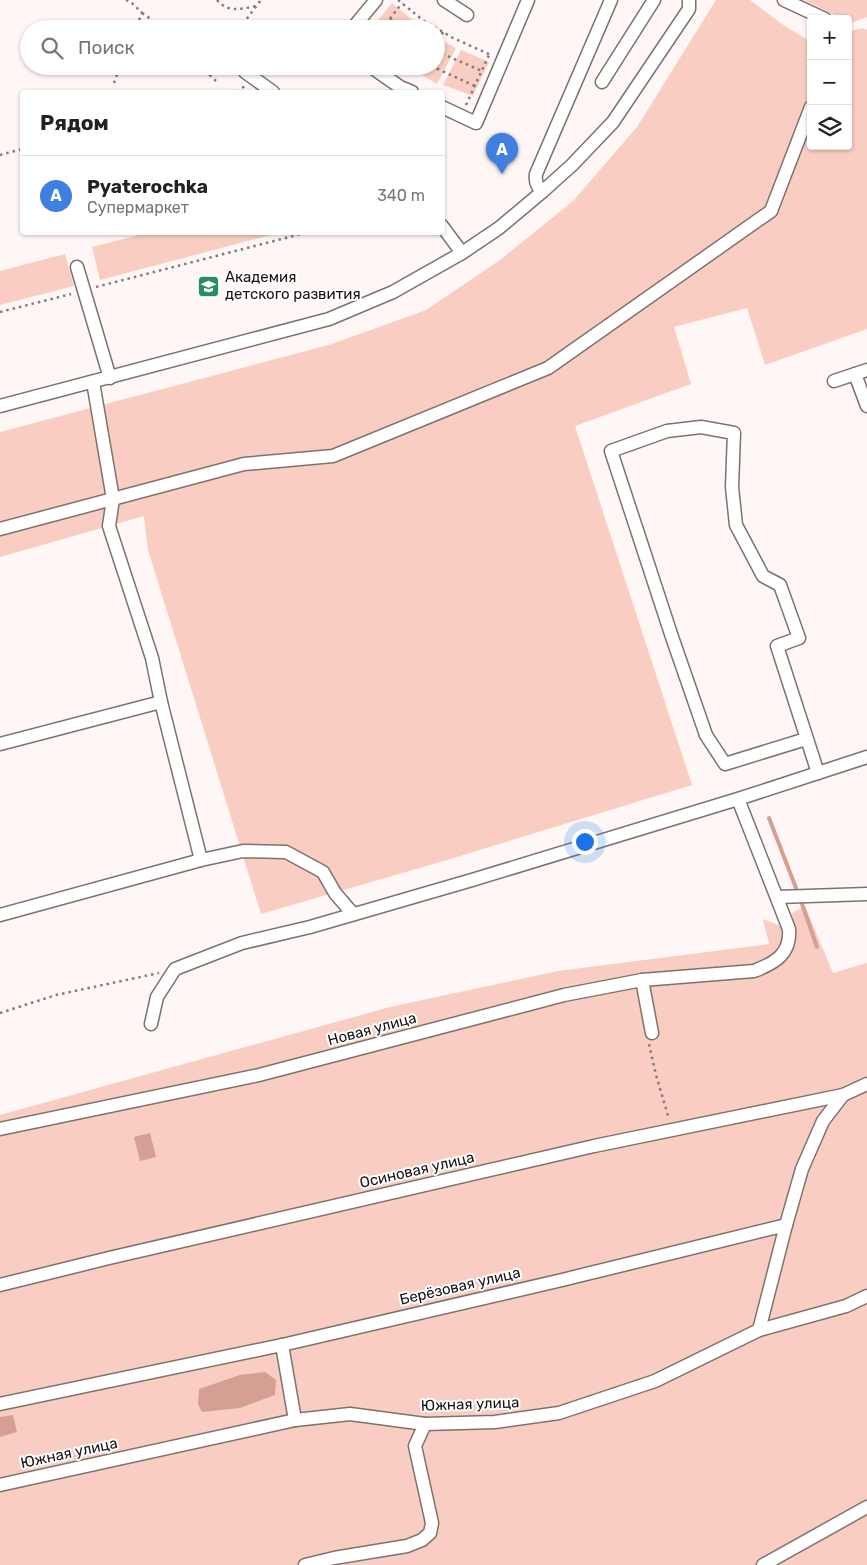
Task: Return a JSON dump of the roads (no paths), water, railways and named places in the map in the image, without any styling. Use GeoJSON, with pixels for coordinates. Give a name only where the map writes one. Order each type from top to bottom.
{"type":"FeatureCollection","features":[{"type":"Feature","properties":{"kind":"street"},"geometry":{"type":"LineString","coordinates":[[359,20],[376,0]]}},
{"type":"Feature","properties":{"kind":"street"},"geometry":{"type":"LineString","coordinates":[[444,0],[467,15]]}},
{"type":"Feature","properties":{"kind":"street"},"geometry":{"type":"LineString","coordinates":[[445,108],[476,123],[528,0]]}},
{"type":"Feature","properties":{"kind":"street"},"geometry":{"type":"LineString","coordinates":[[542,192],[537,187],[536,174],[611,0]]}},
{"type":"Feature","properties":{"kind":"street"},"geometry":{"type":"LineString","coordinates":[[602,82],[654,0]]}},
{"type":"Feature","properties":{"kind":"street"},"geometry":{"type":"LineString","coordinates":[[0,406],[329,319],[393,292],[462,253],[499,228],[542,192],[572,165],[613,122],[689,9],[690,0]]}},
{"type":"Feature","properties":{"kind":"street"},"geometry":{"type":"LineString","coordinates":[[784,0],[816,15]]}},
{"type":"Feature","properties":{"kind":"street"},"geometry":{"type":"LineString","coordinates":[[249,75],[270,90]]}},
{"type":"Feature","properties":{"kind":"street"},"geometry":{"type":"LineString","coordinates":[[380,75],[398,90]]}},
{"type":"Feature","properties":{"kind":"street"},"geometry":{"type":"LineString","coordinates":[[0,529],[244,464],[333,456],[548,368],[771,212],[807,118]]}},
{"type":"Feature","properties":{"kind":"street"},"geometry":{"type":"LineString","coordinates":[[445,230],[462,253]]}},
{"type":"Feature","properties":{"kind":"street"},"geometry":{"type":"LineString","coordinates":[[77,267],[110,378]]}},
{"type":"Feature","properties":{"kind":"street"},"geometry":{"type":"LineString","coordinates":[[834,381],[861,372],[867,406]]}},
{"type":"Feature","properties":{"kind":"street"},"geometry":{"type":"LineString","coordinates":[[94,382],[113,499],[109,526],[152,658],[161,702],[201,860]]}},
{"type":"Feature","properties":{"kind":"street"},"geometry":{"type":"LineString","coordinates":[[806,739],[725,764],[706,735],[611,451],[667,431],[702,427],[734,433],[732,487],[736,526],[763,576],[780,585],[799,638],[777,646],[818,773]]}},
{"type":"Feature","properties":{"kind":"street"},"geometry":{"type":"LineString","coordinates":[[0,744],[161,702]]}},
{"type":"Feature","properties":{"kind":"street"},"geometry":{"type":"LineString","coordinates":[[151,1024],[157,997],[175,969],[242,943],[310,927],[472,880],[738,799],[867,757]]}},
{"type":"Feature","properties":{"kind":"street"},"geometry":{"type":"LineString","coordinates":[[738,799],[778,897],[867,894]]}},
{"type":"Feature","properties":{"kind":"street"},"geometry":{"type":"LineString","coordinates":[[0,915],[201,860],[243,851],[286,852],[323,872],[335,893],[353,914]]}},
{"type":"Feature","properties":{"kind":"street","name":"Новая улица"},"geometry":{"type":"LineString","coordinates":[[0,1129],[259,1075],[564,995],[642,980],[754,971],[769,965],[787,948],[790,940],[789,929],[778,897]]}},
{"type":"Feature","properties":{"kind":"street"},"geometry":{"type":"LineString","coordinates":[[642,980],[652,1033]]}},
{"type":"Feature","properties":{"kind":"street"},"geometry":{"type":"LineString","coordinates":[[759,1330],[786,1226],[806,1161],[823,1121],[843,1095],[867,1084]]}},
{"type":"Feature","properties":{"kind":"street","name":"Осиновая улица"},"geometry":{"type":"LineString","coordinates":[[0,1285],[128,1253],[584,1148],[843,1095]]}},
{"type":"Feature","properties":{"kind":"street","name":"Берёзовая улица"},"geometry":{"type":"LineString","coordinates":[[0,1404],[282,1345],[786,1226]]}},
{"type":"Feature","properties":{"kind":"street","name":"Южная улица"},"geometry":{"type":"LineString","coordinates":[[0,1484],[295,1420],[350,1414],[425,1424],[495,1422],[559,1413],[655,1382],[759,1330],[846,1306],[867,1296]]}},
{"type":"Feature","properties":{"kind":"street"},"geometry":{"type":"LineString","coordinates":[[282,1345],[295,1420]]}},
{"type":"Feature","properties":{"kind":"street"},"geometry":{"type":"LineString","coordinates":[[306,1565],[334,1558],[407,1546],[422,1540],[430,1533],[432,1523],[415,1446],[425,1424]]}},
{"type":"Feature","properties":{"kind":"street"},"geometry":{"type":"LineString","coordinates":[[763,1565],[867,1508]]}},
{"type":"Feature","properties":{"kind":"waterway"},"geometry":{"type":"LineString","coordinates":[[769,818],[796,888]]}},
{"type":"Feature","properties":{"kind":"waterway"},"geometry":{"type":"LineString","coordinates":[[802,904],[817,947]]}},
{"type":"Feature","properties":{"kind":"place","name":"Pyaterochka"},"geometry":{"type":"Point","coordinates":[502,174]}},
{"type":"Feature","properties":{"kind":"place","name":"Академия детского развития"},"geometry":{"type":"Point","coordinates":[209,286]}}]}
